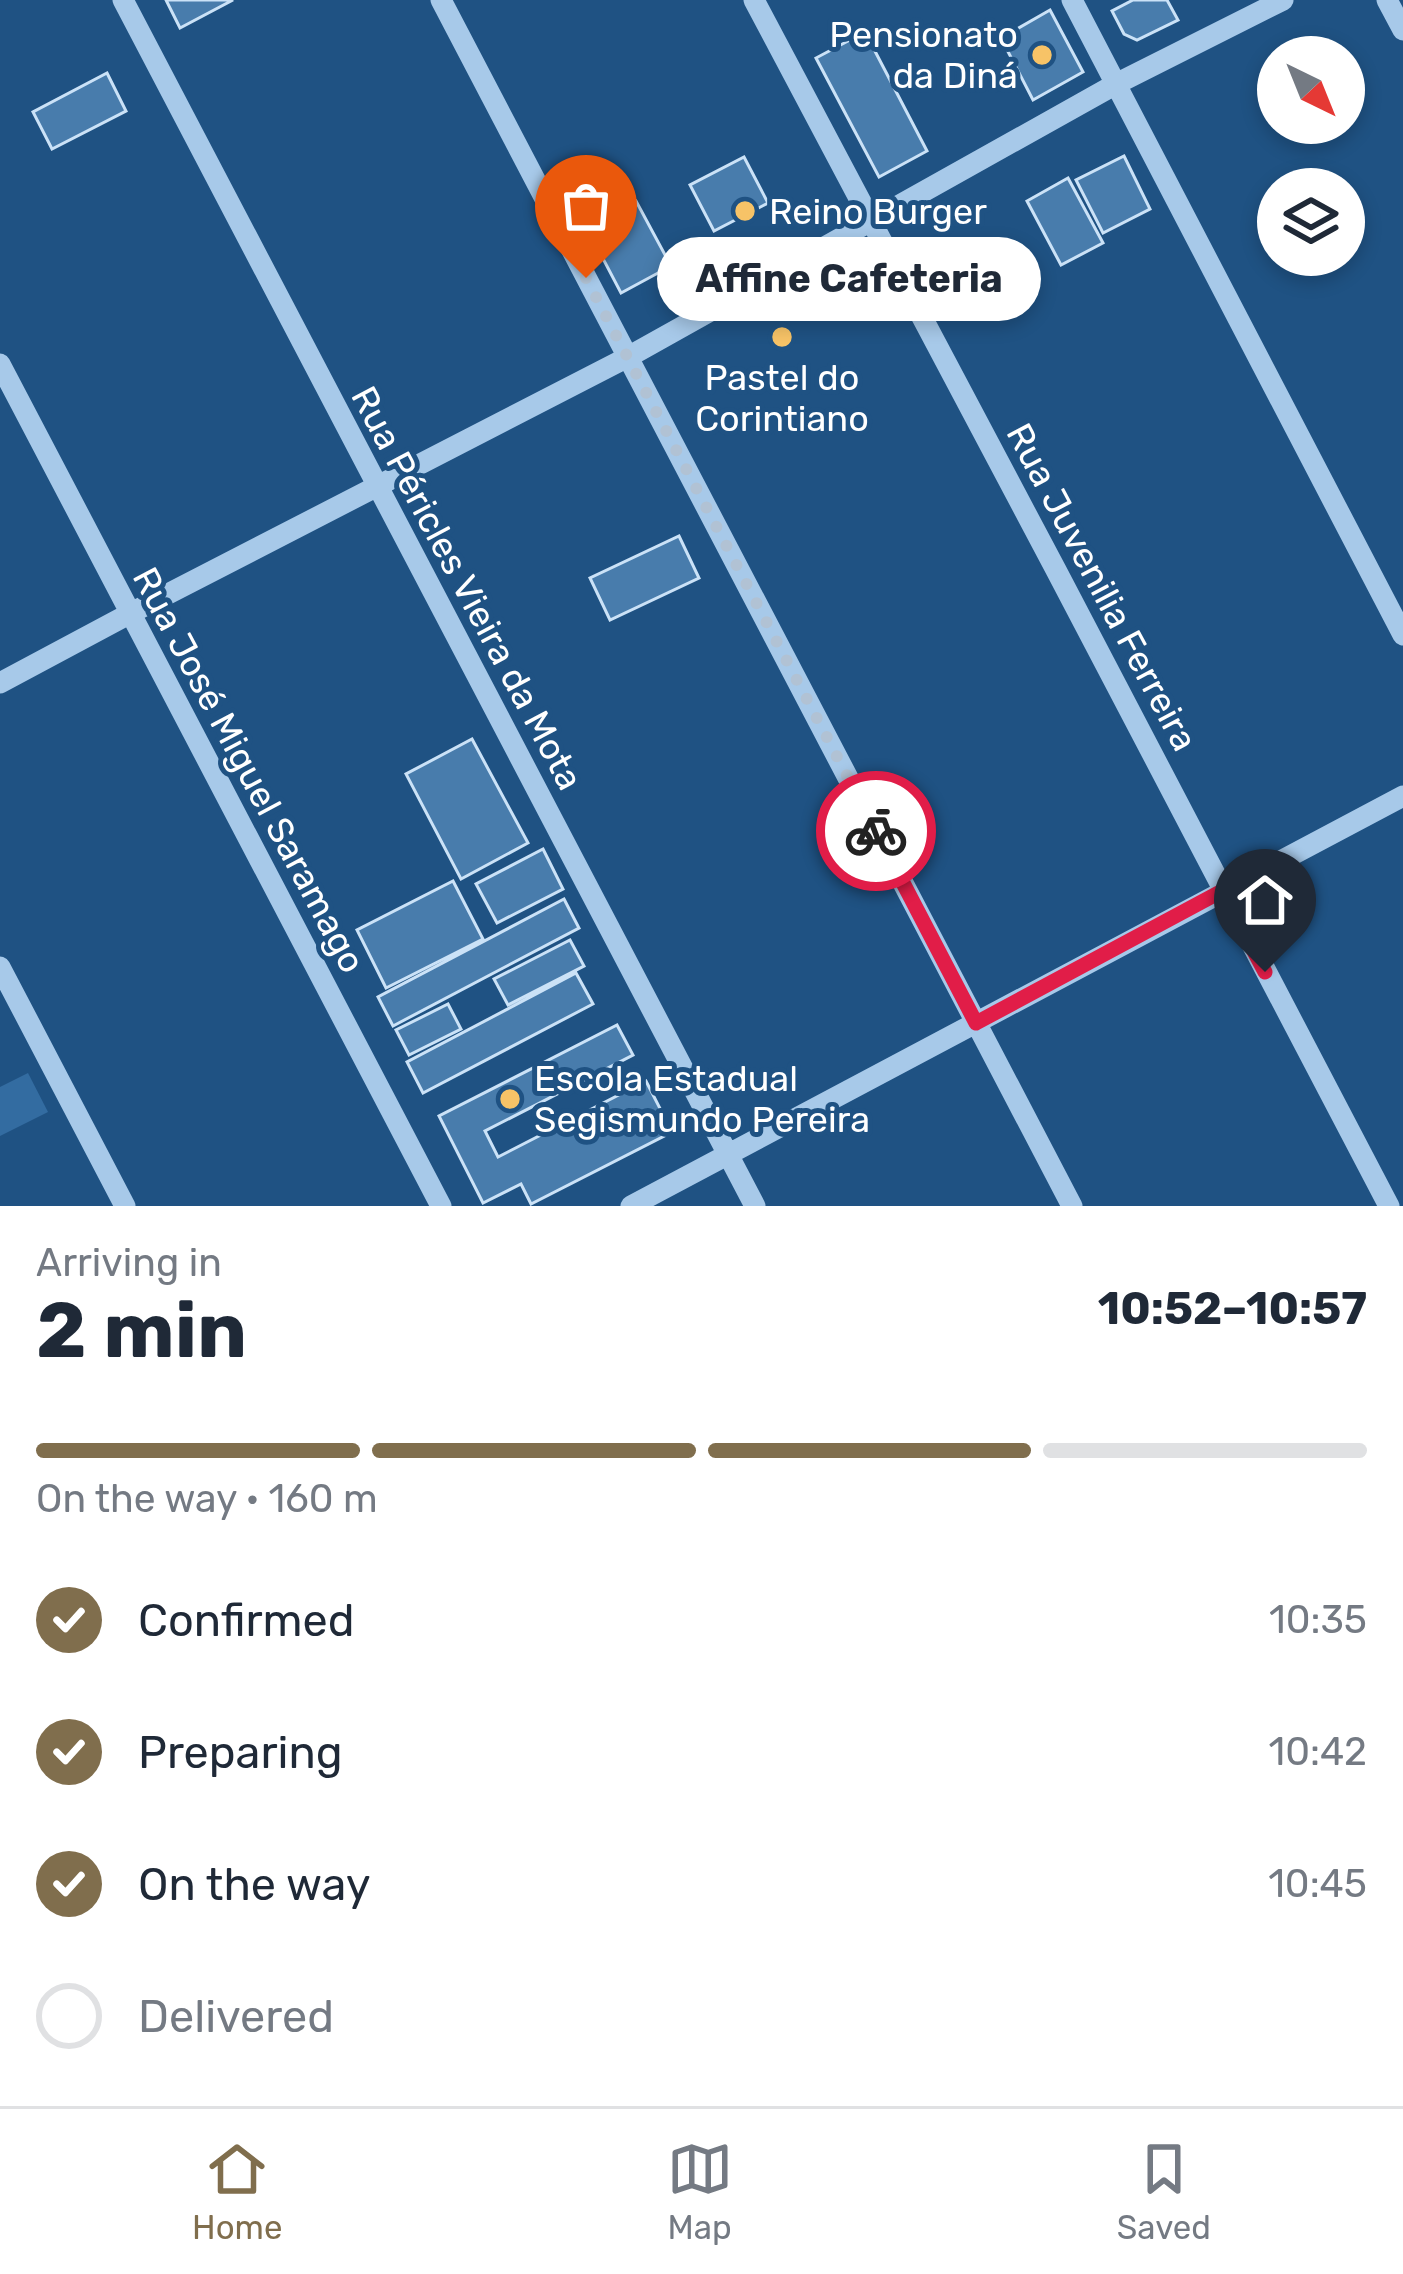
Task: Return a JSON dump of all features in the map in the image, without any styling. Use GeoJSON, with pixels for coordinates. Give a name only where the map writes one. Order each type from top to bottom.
{"type":"FeatureCollection","features":[{"type":"Feature","properties":{"kind":"street","name":"Rua Péricles Vieira da Mota"},"geometry":{"type":"LineString","coordinates":[[123,0],[755,1206]]}},
{"type":"Feature","properties":{"kind":"street"},"geometry":{"type":"LineString","coordinates":[[441,0],[1072,1206]]}},
{"type":"Feature","properties":{"kind":"street","name":"Rua Juvenilia Ferreira"},"geometry":{"type":"LineString","coordinates":[[754,0],[1389,1206]]}},
{"type":"Feature","properties":{"kind":"street"},"geometry":{"type":"LineString","coordinates":[[1072,0],[1403,634]]}},
{"type":"Feature","properties":{"kind":"street"},"geometry":{"type":"LineString","coordinates":[[0,683],[628,357],[1116,84],[1283,0]]}},
{"type":"Feature","properties":{"kind":"street"},"geometry":{"type":"LineString","coordinates":[[1388,0],[1403,30]]}},
{"type":"Feature","properties":{"kind":"street","name":"Rua José Miguel Saramago"},"geometry":{"type":"LineString","coordinates":[[0,364],[441,1206]]}},
{"type":"Feature","properties":{"kind":"street"},"geometry":{"type":"LineString","coordinates":[[631,1206],[1403,796]]}},
{"type":"Feature","properties":{"kind":"street"},"geometry":{"type":"LineString","coordinates":[[0,967],[124,1206]]}},
{"type":"Feature","properties":{"kind":"shaded area"},"geometry":{"type":"Polygon","coordinates":[[[28,1073],[48,1112],[0,1136],[0,1087],[28,1073]]]}},
{"type":"Feature","properties":{"kind":"building"},"geometry":{"type":"Polygon","coordinates":[[[166,0],[233,0],[180,28],[166,0]]]}},
{"type":"Feature","properties":{"kind":"building"},"geometry":{"type":"Polygon","coordinates":[[[1133,0],[1167,0],[1178,20],[1137,40],[1124,34],[1112,11],[1133,0]]]}},
{"type":"Feature","properties":{"kind":"building","name":"Pensionato da Diná"},"geometry":{"type":"Polygon","coordinates":[[[1050,10],[1083,72],[1033,100],[1001,38],[1050,10]]]}},
{"type":"Feature","properties":{"kind":"building"},"geometry":{"type":"Polygon","coordinates":[[[865,32],[927,151],[879,177],[816,58],[865,32]]]}},
{"type":"Feature","properties":{"kind":"building"},"geometry":{"type":"Polygon","coordinates":[[[107,73],[126,111],[52,149],[33,112],[107,73]]]}},
{"type":"Feature","properties":{"kind":"building"},"geometry":{"type":"Polygon","coordinates":[[[1124,156],[1150,209],[1103,233],[1076,180],[1124,156]]]}},
{"type":"Feature","properties":{"kind":"building"},"geometry":{"type":"Polygon","coordinates":[[[744,157],[768,203],[714,231],[690,185],[744,157]]]}},
{"type":"Feature","properties":{"kind":"building"},"geometry":{"type":"Polygon","coordinates":[[[1068,178],[1103,243],[1061,265],[1027,201],[1068,178]]]}},
{"type":"Feature","properties":{"kind":"building"},"geometry":{"type":"Polygon","coordinates":[[[636,201],[671,266],[621,293],[587,228],[636,201]]]}},
{"type":"Feature","properties":{"kind":"building"},"geometry":{"type":"Polygon","coordinates":[[[679,536],[699,578],[610,620],[590,578],[679,536]]]}},
{"type":"Feature","properties":{"kind":"building"},"geometry":{"type":"Polygon","coordinates":[[[472,739],[528,843],[461,879],[406,774],[472,739]]]}},
{"type":"Feature","properties":{"kind":"building"},"geometry":{"type":"Polygon","coordinates":[[[543,849],[563,889],[497,923],[476,884],[543,849]]]}},
{"type":"Feature","properties":{"kind":"building"},"geometry":{"type":"Polygon","coordinates":[[[453,881],[483,939],[386,988],[357,930],[453,881]]]}},
{"type":"Feature","properties":{"kind":"building","name":"Escola Estadual Segismundo Pereira"},"geometry":{"type":"Polygon","coordinates":[[[564,899],[579,928],[393,1026],[378,997],[564,899]]]}},
{"type":"Feature","properties":{"kind":"building","name":"Escola Estadual Segismundo Pereira"},"geometry":{"type":"Polygon","coordinates":[[[570,940],[584,966],[508,1005],[494,979],[570,940]]]}},
{"type":"Feature","properties":{"kind":"building","name":"Escola Estadual Segismundo Pereira"},"geometry":{"type":"Polygon","coordinates":[[[576,973],[593,1004],[423,1093],[407,1062],[576,973]]]}},
{"type":"Feature","properties":{"kind":"building","name":"Escola Estadual Segismundo Pereira"},"geometry":{"type":"Polygon","coordinates":[[[448,1004],[461,1029],[409,1055],[396,1030],[448,1004]]]}},
{"type":"Feature","properties":{"kind":"building","name":"Escola Estadual Segismundo Pereira"},"geometry":{"type":"Polygon","coordinates":[[[617,1025],[633,1055],[485,1131],[498,1157],[646,1081],[672,1132],[531,1204],[521,1184],[483,1203],[439,1116],[617,1025]]]}},
{"type":"Feature","properties":{"kind":"way so far"},"geometry":{"type":"LineString","coordinates":[[586,278],[876,831]]}},
{"type":"Feature","properties":{"kind":"place","name":"Pensionato da Diná"},"geometry":{"type":"Point","coordinates":[1042,55]}},
{"type":"Feature","properties":{"kind":"place","name":"Reino Burger"},"geometry":{"type":"Point","coordinates":[745,211]}},
{"type":"Feature","properties":{"kind":"place","name":"Affine Cafeteria"},"geometry":{"type":"Point","coordinates":[586,278]}},
{"type":"Feature","properties":{"kind":"place","name":"Pastel do Corintiano"},"geometry":{"type":"Point","coordinates":[782,337]}},
{"type":"Feature","properties":{"kind":"place","name":"Escola Estadual Segismundo Pereira"},"geometry":{"type":"Point","coordinates":[510,1099]}},
{"type":"Feature","properties":{"kind":"route"},"geometry":{"type":"LineString","coordinates":[[876,831],[976,1023],[1222,891],[1265,972]]}}]}
